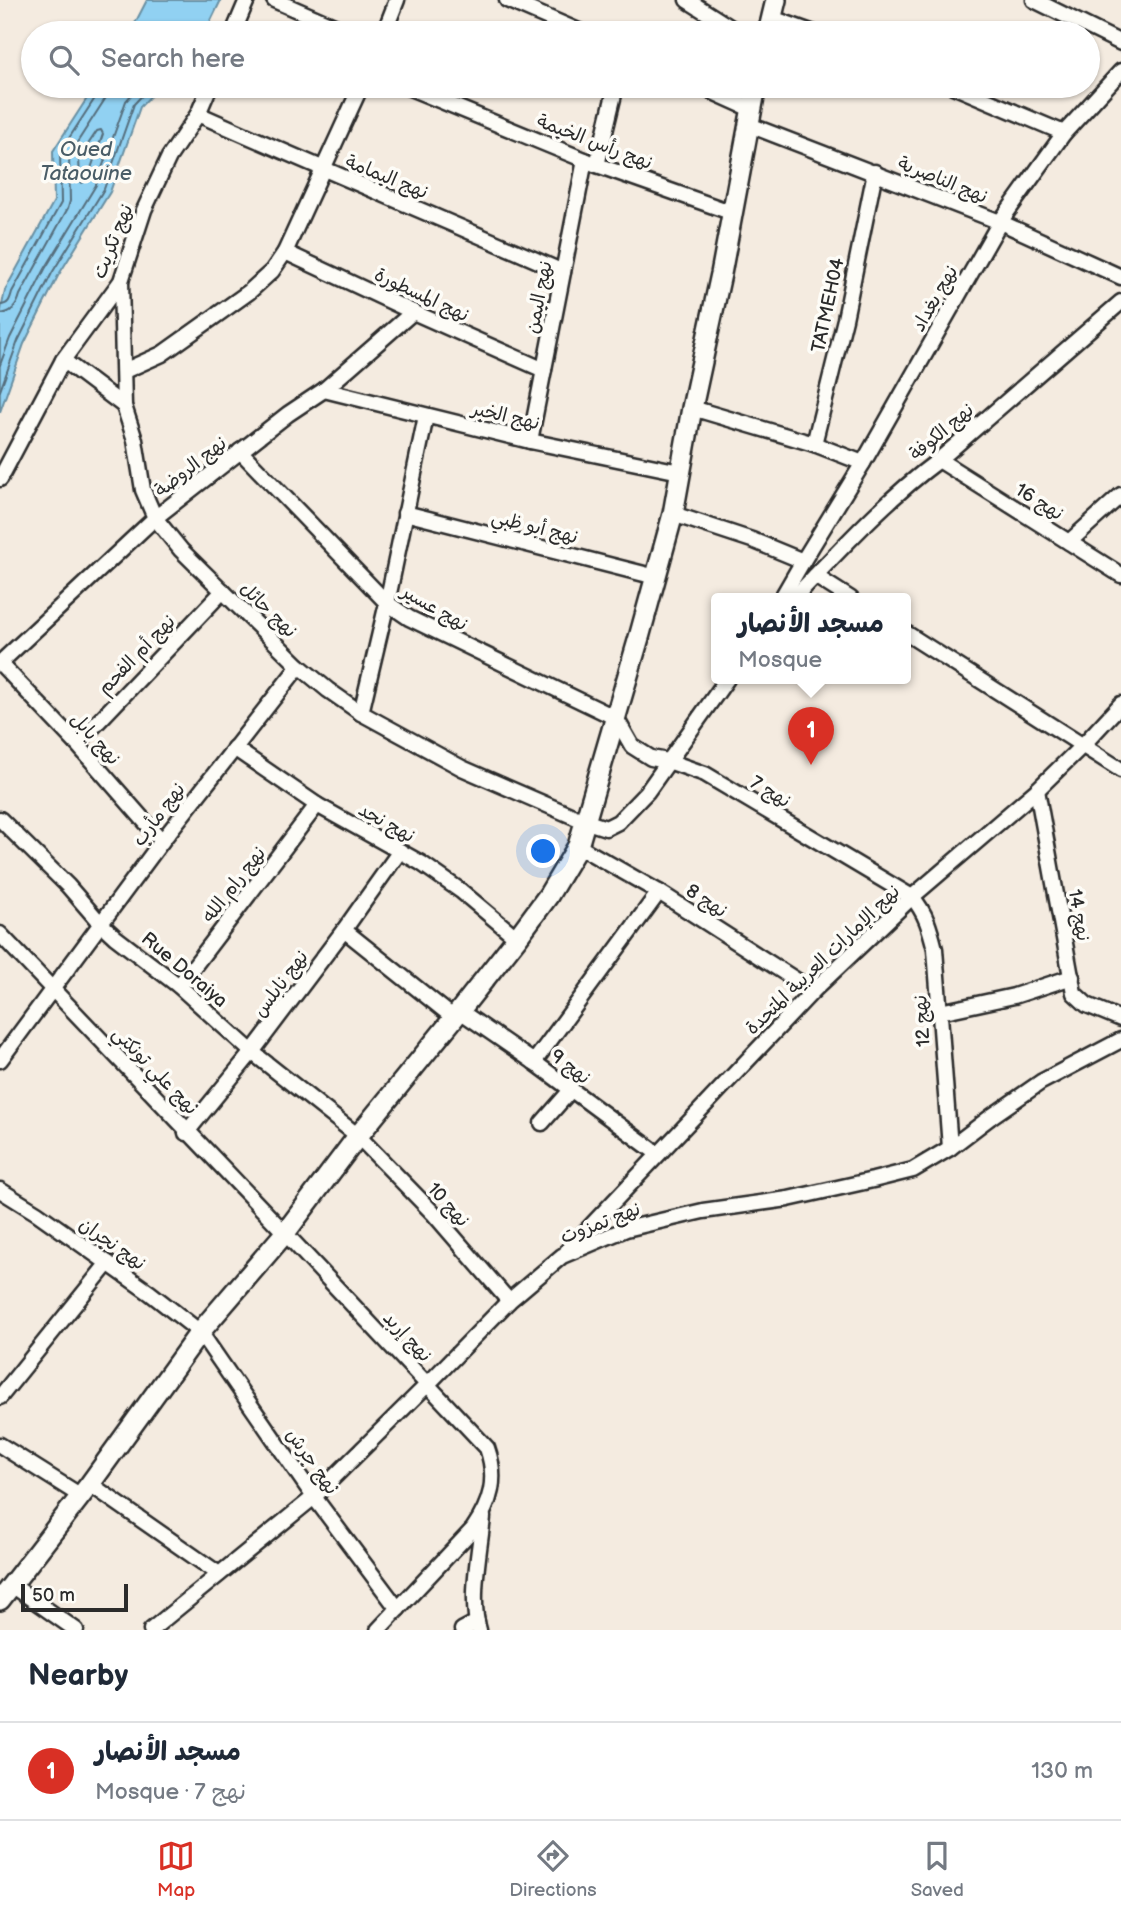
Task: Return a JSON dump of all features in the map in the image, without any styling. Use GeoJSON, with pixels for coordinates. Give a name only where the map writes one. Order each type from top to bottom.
{"type":"FeatureCollection","features":[{"type":"Feature","properties":{"kind":"main road"},"geometry":{"type":"LineString","coordinates":[[0,1601],[200,1332],[285,1233],[358,1136],[517,938],[548,896],[578,846],[673,514],[753,98]]}},
{"type":"Feature","properties":{"kind":"street"},"geometry":{"type":"LineString","coordinates":[[238,21],[247,0]]}},
{"type":"Feature","properties":{"kind":"street"},"geometry":{"type":"LineString","coordinates":[[274,0],[322,21]]}},
{"type":"Feature","properties":{"kind":"street"},"geometry":{"type":"LineString","coordinates":[[389,21],[397,0]]}},
{"type":"Feature","properties":{"kind":"street"},"geometry":{"type":"LineString","coordinates":[[507,0],[555,21]]}},
{"type":"Feature","properties":{"kind":"street"},"geometry":{"type":"LineString","coordinates":[[687,0],[720,21]]}},
{"type":"Feature","properties":{"kind":"street"},"geometry":{"type":"LineString","coordinates":[[1034,0],[1076,21]]}},
{"type":"Feature","properties":{"kind":"street"},"geometry":{"type":"LineString","coordinates":[[1100,33],[1121,43]]}},
{"type":"Feature","properties":{"kind":"street","name":"نهج بغداد"},"geometry":{"type":"LineString","coordinates":[[1100,94],[1121,71]]}},
{"type":"Feature","properties":{"kind":"street","name":"نهج تكريت"},"geometry":{"type":"LineString","coordinates":[[0,479],[63,360],[121,281],[144,210],[169,157],[198,114],[205,98]]}},
{"type":"Feature","properties":{"kind":"street"},"geometry":{"type":"LineString","coordinates":[[124,371],[162,354],[249,292],[272,271],[285,252],[355,98]]}},
{"type":"Feature","properties":{"kind":"street","name":"نهج رأس الخيمة"},"geometry":{"type":"LineString","coordinates":[[434,98],[591,162],[733,213]]}},
{"type":"Feature","properties":{"kind":"street","name":"نهج اليمن"},"geometry":{"type":"LineString","coordinates":[[530,441],[563,272],[591,162],[612,98]]}},
{"type":"Feature","properties":{"kind":"street","name":"نهج الناصرية"},"geometry":{"type":"LineString","coordinates":[[720,98],[749,116],[874,172],[1000,222],[1121,276]]}},
{"type":"Feature","properties":{"kind":"street"},"geometry":{"type":"LineString","coordinates":[[981,98],[1064,133]]}},
{"type":"Feature","properties":{"kind":"street","name":"نهج بغداد"},"geometry":{"type":"LineString","coordinates":[[784,593],[863,463],[1000,222],[1064,133],[1096,98]]}},
{"type":"Feature","properties":{"kind":"street","name":"نهج اليمامة"},"geometry":{"type":"LineString","coordinates":[[198,114],[322,170],[563,272]]}},
{"type":"Feature","properties":{"kind":"street","name":"TATMEH04"},"geometry":{"type":"LineString","coordinates":[[814,444],[845,319],[874,172]]}},
{"type":"Feature","properties":{"kind":"street","name":"نهج المسطورة"},"geometry":{"type":"LineString","coordinates":[[285,252],[544,370]]}},
{"type":"Feature","properties":{"kind":"street","name":"نهج حائل"},"geometry":{"type":"LineString","coordinates":[[121,281],[124,406],[135,440],[143,490],[155,517],[181,550],[299,666],[361,713],[462,768],[584,821]]}},
{"type":"Feature","properties":{"kind":"street","name":"نهج الكوفة"},"geometry":{"type":"LineString","coordinates":[[799,593],[850,538],[918,475],[939,460],[1121,302]]}},
{"type":"Feature","properties":{"kind":"street","name":"نهج الروضة"},"geometry":{"type":"LineString","coordinates":[[0,663],[155,517],[288,414],[324,390],[413,312]]}},
{"type":"Feature","properties":{"kind":"street"},"geometry":{"type":"LineString","coordinates":[[63,360],[124,406]]}},
{"type":"Feature","properties":{"kind":"street","name":"نهج الخبر"},"geometry":{"type":"LineString","coordinates":[[324,390],[530,441],[680,472]]}},
{"type":"Feature","properties":{"kind":"street"},"geometry":{"type":"LineString","coordinates":[[692,408],[814,444],[863,463]]}},
{"type":"Feature","properties":{"kind":"street"},"geometry":{"type":"LineString","coordinates":[[361,713],[426,416]]}},
{"type":"Feature","properties":{"kind":"street","name":"نهج عسير"},"geometry":{"type":"LineString","coordinates":[[240,451],[387,603],[442,635],[616,719]]}},
{"type":"Feature","properties":{"kind":"street","name":"نهج 16"},"geometry":{"type":"LineString","coordinates":[[939,460],[1121,575]]}},
{"type":"Feature","properties":{"kind":"street"},"geometry":{"type":"LineString","coordinates":[[1069,542],[1121,495]]}},
{"type":"Feature","properties":{"kind":"street","name":"نهج أبو ظبي"},"geometry":{"type":"LineString","coordinates":[[405,513],[656,577]]}},
{"type":"Feature","properties":{"kind":"street"},"geometry":{"type":"LineString","coordinates":[[673,514],[752,540],[803,561]]}},
{"type":"Feature","properties":{"kind":"street"},"geometry":{"type":"LineString","coordinates":[[815,576],[842,593]]}},
{"type":"Feature","properties":{"kind":"street","name":"نهج أم الفحم"},"geometry":{"type":"LineString","coordinates":[[76,744],[223,591]]}},
{"type":"Feature","properties":{"kind":"street"},"geometry":{"type":"LineString","coordinates":[[911,637],[1121,770]]}},
{"type":"Feature","properties":{"kind":"street","name":"نهج بابل"},"geometry":{"type":"LineString","coordinates":[[0,663],[162,841]]}},
{"type":"Feature","properties":{"kind":"street","name":"نهج مأرب"},"geometry":{"type":"LineString","coordinates":[[0,1059],[162,841],[299,666]]}},
{"type":"Feature","properties":{"kind":"street"},"geometry":{"type":"LineString","coordinates":[[584,821],[606,828],[618,822],[647,792],[723,684]]}},
{"type":"Feature","properties":{"kind":"street","name":"نهج الإمارات العربية المتحدة"},"geometry":{"type":"LineString","coordinates":[[562,1256],[813,991],[912,897],[1037,790],[1121,704]]}},
{"type":"Feature","properties":{"kind":"street","name":"نهج 7"},"geometry":{"type":"LineString","coordinates":[[616,719],[632,746],[651,758],[705,774],[912,897]]}},
{"type":"Feature","properties":{"kind":"street","name":"نهج نجد"},"geometry":{"type":"LineString","coordinates":[[234,748],[317,805],[400,851],[461,891],[517,938]]}},
{"type":"Feature","properties":{"kind":"street","name":"نهج 14"},"geometry":{"type":"LineString","coordinates":[[1037,790],[1074,993],[1087,1005],[1121,1019]]}},
{"type":"Feature","properties":{"kind":"street","name":"نهج رام الله"},"geometry":{"type":"LineString","coordinates":[[178,986],[317,805]]}},
{"type":"Feature","properties":{"kind":"street","name":"Rue Doraiya"},"geometry":{"type":"LineString","coordinates":[[0,818],[115,937],[178,986],[252,1052],[358,1136]]}},
{"type":"Feature","properties":{"kind":"street","name":"نهج 8"},"geometry":{"type":"LineString","coordinates":[[578,846],[659,892],[813,991]]}},
{"type":"Feature","properties":{"kind":"street","name":"نهج نابلس"},"geometry":{"type":"LineString","coordinates":[[187,1132],[252,1052],[400,851]]}},
{"type":"Feature","properties":{"kind":"street"},"geometry":{"type":"LineString","coordinates":[[534,1062],[659,892]]}},
{"type":"Feature","properties":{"kind":"street","name":"نهج 12"},"geometry":{"type":"LineString","coordinates":[[912,897],[922,908],[935,949],[950,1148]]}},
{"type":"Feature","properties":{"kind":"street","name":"نهج 9"},"geometry":{"type":"LineString","coordinates":[[344,930],[457,1014],[534,1062],[657,1154]]}},
{"type":"Feature","properties":{"kind":"street","name":"نهج علي تونكتي"},"geometry":{"type":"LineString","coordinates":[[0,934],[285,1233]]}},
{"type":"Feature","properties":{"kind":"street"},"geometry":{"type":"LineString","coordinates":[[940,1012],[1014,996],[1072,977]]}},
{"type":"Feature","properties":{"kind":"street","name":"نهج تمزوت"},"geometry":{"type":"LineString","coordinates":[[151,1630],[314,1497],[509,1301],[562,1256],[626,1229],[703,1211],[788,1199],[913,1170],[950,1148],[1041,1082],[1121,1040]]}},
{"type":"Feature","properties":{"kind":"street"},"geometry":{"type":"LineString","coordinates":[[542,1123],[571,1090]]}},
{"type":"Feature","properties":{"kind":"street","name":"نهج 10"},"geometry":{"type":"LineString","coordinates":[[358,1136],[433,1213],[509,1301]]}},
{"type":"Feature","properties":{"kind":"street","name":"نهج نجران"},"geometry":{"type":"LineString","coordinates":[[0,1190],[37,1213],[200,1332]]}},
{"type":"Feature","properties":{"kind":"street","name":"نهج إربد"},"geometry":{"type":"LineString","coordinates":[[285,1233],[487,1448],[493,1471],[483,1514]]}},
{"type":"Feature","properties":{"kind":"street"},"geometry":{"type":"LineString","coordinates":[[0,1397],[108,1264]]}},
{"type":"Feature","properties":{"kind":"street","name":"نهج جرش"},"geometry":{"type":"LineString","coordinates":[[200,1332],[314,1497],[398,1609]]}},
{"type":"Feature","properties":{"kind":"street"},"geometry":{"type":"LineString","coordinates":[[0,1445],[85,1490],[219,1574]]}},
{"type":"Feature","properties":{"kind":"street"},"geometry":{"type":"LineString","coordinates":[[378,1630],[473,1529],[483,1514]]}},
{"type":"Feature","properties":{"kind":"street"},"geometry":{"type":"LineString","coordinates":[[462,1630],[478,1626],[474,1600],[483,1514]]}},
{"type":"Feature","properties":{"kind":"street"},"geometry":{"type":"LineString","coordinates":[[12,1585],[75,1630]]}},
{"type":"Feature","properties":{"kind":"water"},"geometry":{"type":"Polygon","coordinates":[[[147,0],[221,0],[211,21],[136,21],[147,0]]]}},
{"type":"Feature","properties":{"kind":"water","name":"Oued Tataouine"},"geometry":{"type":"Polygon","coordinates":[[[87,98],[149,98],[140,107],[110,192],[58,276],[24,344],[0,412],[0,315],[5,290],[54,201],[53,151],[87,98]]]}},
{"type":"Feature","properties":{"kind":"place","name":"مسجد الأنصار"},"geometry":{"type":"Point","coordinates":[811,765]}}]}
